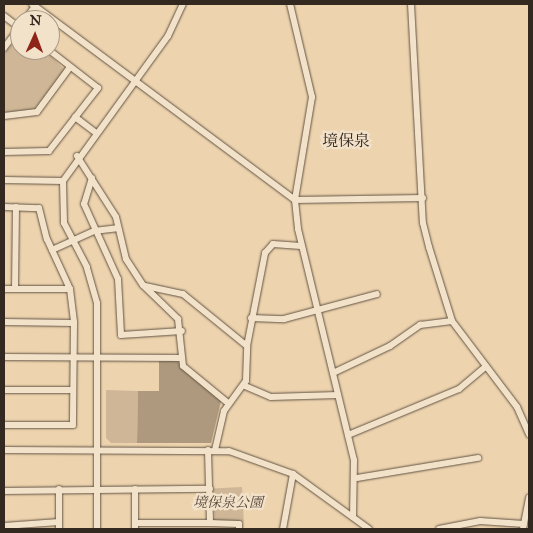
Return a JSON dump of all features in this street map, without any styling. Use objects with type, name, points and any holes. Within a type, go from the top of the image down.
[{"type":"street","points":[[97,529],[98,357],[94,285],[61,211],[63,181],[95,132],[168,36],[183,4]]},
{"type":"street","points":[[290,4],[312,97],[295,200],[301,246],[357,478],[353,517]]},
{"type":"street","points":[[411,4],[423,198],[429,247],[452,321],[517,408],[529,434]]},
{"type":"street","points":[[34,5],[295,200],[423,198]]},
{"type":"street","points":[[4,152],[49,151],[98,88],[60,59]]},
{"type":"street","points":[[4,116],[37,112],[70,67]]},
{"type":"street","points":[[75,117],[95,132]]},
{"type":"street","points":[[78,156],[116,217],[117,228],[126,259],[143,285],[178,319],[182,331],[181,358],[183,366],[228,403]]},
{"type":"street","points":[[92,178],[84,204],[94,231],[118,279],[121,336],[182,331]]},
{"type":"street","points":[[4,180],[63,181]]},
{"type":"street","points":[[4,207],[39,208],[52,250],[70,289],[74,323],[73,425],[4,425]]},
{"type":"street","points":[[15,289],[16,207]]},
{"type":"street","points":[[52,250],[94,231],[117,228]]},
{"type":"street","points":[[210,524],[211,450],[228,403],[245,386],[247,346],[251,318],[265,253],[273,244],[301,246]]},
{"type":"street","points":[[143,285],[183,294],[247,346]]},
{"type":"street","points":[[4,290],[70,289]]},
{"type":"street","points":[[251,318],[284,320],[317,309],[377,294]]},
{"type":"street","points":[[333,373],[390,346],[420,325],[452,321]]},
{"type":"street","points":[[4,322],[74,323]]},
{"type":"street","points":[[4,357],[181,358]]},
{"type":"street","points":[[348,435],[459,389],[485,367]]},
{"type":"street","points":[[245,386],[271,397],[338,395]]},
{"type":"street","points":[[4,390],[73,390]]},
{"type":"street","points":[[4,450],[211,450],[249,456],[293,474],[369,529]]},
{"type":"street","points":[[357,478],[478,458]]},
{"type":"street","points":[[283,529],[293,474]]},
{"type":"street","points":[[4,526],[59,526],[59,489]]},
{"type":"street","points":[[135,489],[135,526],[239,524],[239,529]]},
{"type":"street","points":[[4,491],[210,489]]},
{"type":"street","points":[[439,529],[480,521],[523,527],[529,498]]},
{"type":"green space","points":[[10,47],[10,60],[54,60],[65,70],[33,111],[4,112],[4,54]]},
{"type":"green space","points":[[106,390],[138,391],[137,443],[111,443],[106,438]]},
{"type":"green space","name":"境保泉公園","points":[[242,487],[244,522],[215,523],[213,489]]},
{"type":"shaded area","points":[[159,360],[176,360],[221,401],[211,443],[137,443],[138,391],[159,391]]},
{"type":"district","name":"境保泉","points":[[346,141]]}]
